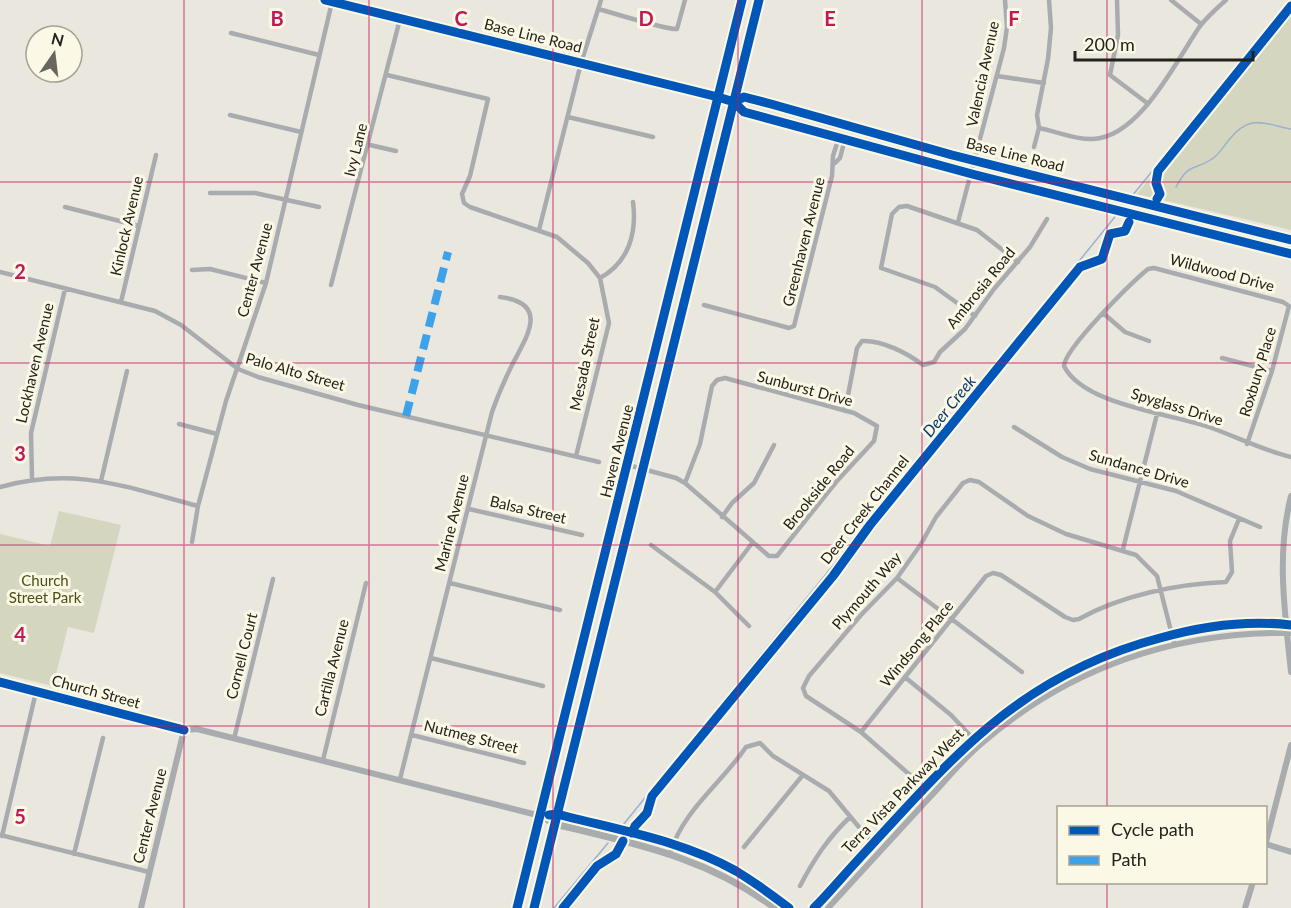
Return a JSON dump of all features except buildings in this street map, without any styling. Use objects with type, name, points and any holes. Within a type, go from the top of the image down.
[{"type":"main road","name":"Haven Avenue","points":[[517,908],[742,0]]},
{"type":"main road","name":"Haven Avenue","points":[[534,908],[759,0]]},
{"type":"main road","name":"Base Line Road","points":[[329,1],[718,97],[734,102],[744,112],[972,174],[1291,254]]},
{"type":"main road","name":"Base Line Road","points":[[734,102],[744,98],[762,102],[976,161],[1291,240]]},
{"type":"main road","name":"Church Street","points":[[541,816],[557,814],[673,844],[736,871],[789,908]]},
{"type":"main road","name":"Church Street","points":[[541,816],[555,824],[670,853],[737,882],[775,908]]},
{"type":"street","points":[[539,230],[581,63],[601,0]]},
{"type":"street","points":[[598,9],[659,24],[669,30],[677,29],[685,0]]},
{"type":"street","name":"Valencia Avenue","points":[[958,222],[997,76],[1007,27],[1005,0]]},
{"type":"street","points":[[1034,147],[1039,128],[1037,115],[1044,84],[1051,28],[1049,0]]},
{"type":"street","points":[[1117,0],[1118,35],[1110,75],[1147,102]]},
{"type":"street","points":[[1171,0],[1201,24]]},
{"type":"street","points":[[1039,128],[1092,139],[1107,137],[1121,130],[1172,71],[1201,24],[1226,0]]},
{"type":"street","name":"Center Avenue","points":[[192,542],[198,506],[217,434],[266,283],[320,55],[329,1]]},
{"type":"street","name":"Ivy Lane","points":[[331,285],[370,145],[400,19]]},
{"type":"street","points":[[231,33],[320,55]]},
{"type":"street","points":[[387,75],[488,99],[470,176],[462,194],[465,203],[470,207],[539,230],[565,242],[588,263],[600,278],[614,270],[627,255],[635,221],[633,202]]},
{"type":"street","points":[[997,76],[1044,84]]},
{"type":"street","points":[[230,115],[301,132]]},
{"type":"street","points":[[568,117],[653,137]]},
{"type":"street","name":"Greenhaven Avenue","points":[[704,305],[789,328],[794,326],[834,163],[833,156],[842,138]]},
{"type":"street","points":[[370,145],[396,151]]},
{"type":"street","name":"Kinlock Avenue","points":[[121,302],[156,155]]},
{"type":"street","points":[[210,193],[255,193],[319,207]]},
{"type":"street","points":[[975,316],[935,287],[881,268],[892,214],[898,207],[908,206],[958,222],[977,230],[1018,262]]},
{"type":"street","points":[[65,207],[139,226]]},
{"type":"street","name":"Ambrosia Road","points":[[844,411],[857,348],[862,341],[886,346],[928,366],[975,316],[994,288],[1018,262],[1047,219]]},
{"type":"street","name":"Wildwood Drive","points":[[1103,313],[1148,269],[1154,268],[1283,302],[1289,306]]},
{"type":"street","points":[[192,270],[210,269],[266,283]]},
{"type":"street","name":"Palo Alto Street","points":[[0,272],[155,311],[181,325],[238,369],[258,377],[358,405],[599,462]]},
{"type":"street","name":"Mesada Street","points":[[576,456],[609,323],[600,278]]},
{"type":"street","name":"Lockhaven Avenue","points":[[32,478],[31,433],[65,289]]},
{"type":"street","name":"Marine Avenue","points":[[400,779],[498,392],[526,342],[531,324],[528,309],[518,299],[500,297]]},
{"type":"street","name":"Roxbury Place","points":[[1247,444],[1272,371],[1289,306]]},
{"type":"street","points":[[1103,313],[1125,332],[1149,341]]},
{"type":"street","name":"Spyglass Drive","points":[[1103,313],[1068,353],[1064,366],[1074,379],[1101,395],[1156,414],[1205,426],[1247,444],[1291,457]]},
{"type":"street","points":[[1222,358],[1272,371]]},
{"type":"street","points":[[101,481],[128,371]]},
{"type":"street","name":"Sunburst Drive","points":[[685,483],[700,444],[712,386],[717,380],[725,378],[844,411],[877,426],[878,434]]},
{"type":"street","points":[[1156,414],[1123,549],[1148,564],[1156,576],[1174,643]]},
{"type":"street","points":[[180,424],[217,434]]},
{"type":"street","name":"Sundance Drive","points":[[1014,427],[1062,457],[1089,469],[1191,497],[1260,527]]},
{"type":"street","name":"Brookside Road","points":[[753,542],[769,556],[777,556],[878,434]]},
{"type":"street","points":[[722,517],[732,503],[754,483],[774,445]]},
{"type":"street","points":[[628,465],[676,478],[685,483],[753,542],[715,592]]},
{"type":"street","points":[[0,487],[32,478],[69,477],[101,481],[198,506]]},
{"type":"street","name":"Plymouth Way","points":[[861,732],[806,696],[803,688],[809,676],[861,615],[897,578],[921,544],[936,517],[963,483],[970,480],[979,482],[1018,510],[1047,525],[1085,540],[1123,549]]},
{"type":"street","points":[[1291,496],[1282,562],[1289,624],[1291,672]]},
{"type":"street","name":"Balsa Street","points":[[469,508],[582,535]]},
{"type":"street","points":[[1161,590],[1226,582],[1230,578],[1230,541],[1239,519]]},
{"type":"street","points":[[651,545],[715,592],[748,626]]},
{"type":"street","name":"Windsong Place","points":[[861,732],[986,576],[993,573],[1001,575],[1073,620],[1161,590]]},
{"type":"street","points":[[897,578],[1022,672]]},
{"type":"street","name":"Cornell Court","points":[[234,739],[273,579]]},
{"type":"street","name":"Cartilla Avenue","points":[[323,760],[366,583]]},
{"type":"street","points":[[450,583],[560,610]]},
{"type":"street","name":"Terra Vista Parkway West","points":[[814,908],[974,739],[1016,704],[1067,672],[1125,647],[1172,634],[1223,625],[1289,624]]},
{"type":"street","name":"Terra Vista Parkway West","points":[[828,908],[979,745],[1019,713],[1065,684],[1123,658],[1174,643],[1218,636],[1289,633]]},
{"type":"street","points":[[431,658],[543,686]]},
{"type":"street","points":[[906,678],[951,715],[979,745]]},
{"type":"street","name":"Church Street","points":[[0,682],[184,730],[197,729],[541,816]]},
{"type":"street","points":[[36,692],[1,836],[149,872]]},
{"type":"street","name":"Center Avenue","points":[[141,908],[184,730]]},
{"type":"street","points":[[861,732],[910,775]]},
{"type":"street","name":"Nutmeg Street","points":[[412,735],[524,763]]},
{"type":"street","points":[[75,854],[103,738]]},
{"type":"street","points":[[670,853],[687,816],[746,747],[754,743],[759,743],[802,776],[829,791],[873,844]]},
{"type":"street","points":[[1267,839],[1291,745]]},
{"type":"street","points":[[744,847],[802,776]]},
{"type":"street","points":[[800,886],[815,858],[832,834],[850,817]]},
{"type":"street","points":[[1267,843],[1291,852]]},
{"type":"street","points":[[1245,908],[1252,884]]},
{"type":"green space","points":[[1291,4],[1291,230],[1137,194]]},
{"type":"green space","name":"Church Street Park","points":[[59,511],[121,525],[94,633],[68,627],[53,686],[0,673],[0,534],[50,546]]},
{"type":"waterway","name":"Deer Creek","points":[[1132,196],[1291,1]]},
{"type":"waterway","points":[[1176,187],[1185,173],[1214,157],[1243,127],[1264,123],[1291,129]]},
{"type":"waterway","name":"Deer Creek","points":[[623,825],[1118,213]]},
{"type":"waterway","name":"Deer Creek","points":[[554,908],[608,843]]},
{"type":"marked path","points":[[406,416],[448,252]]},
{"type":"cycle path","points":[[325,0],[718,97],[734,102],[744,112],[972,174],[1291,254]]},
{"type":"cycle path","points":[[517,908],[742,0]]},
{"type":"cycle path","points":[[534,908],[759,0]]},
{"type":"cycle path","points":[[1157,199],[1160,194],[1156,183],[1158,171],[1291,6]]},
{"type":"cycle path","points":[[734,102],[744,97],[952,155],[1291,240]]},
{"type":"cycle path","name":"Deer Creek Channel","points":[[632,833],[647,813],[652,796],[833,576],[870,525],[1080,267],[1102,259],[1110,234],[1125,231],[1129,222]]},
{"type":"cycle path","points":[[814,908],[957,755],[1027,698],[1067,674],[1110,654],[1192,630],[1258,623],[1291,625]]},
{"type":"cycle path","points":[[0,682],[184,730]]},
{"type":"cycle path","points":[[549,815],[557,814],[626,831],[693,851],[736,871],[789,908]]},
{"type":"cycle path","points":[[563,908],[597,866],[616,854],[623,841]]}]
